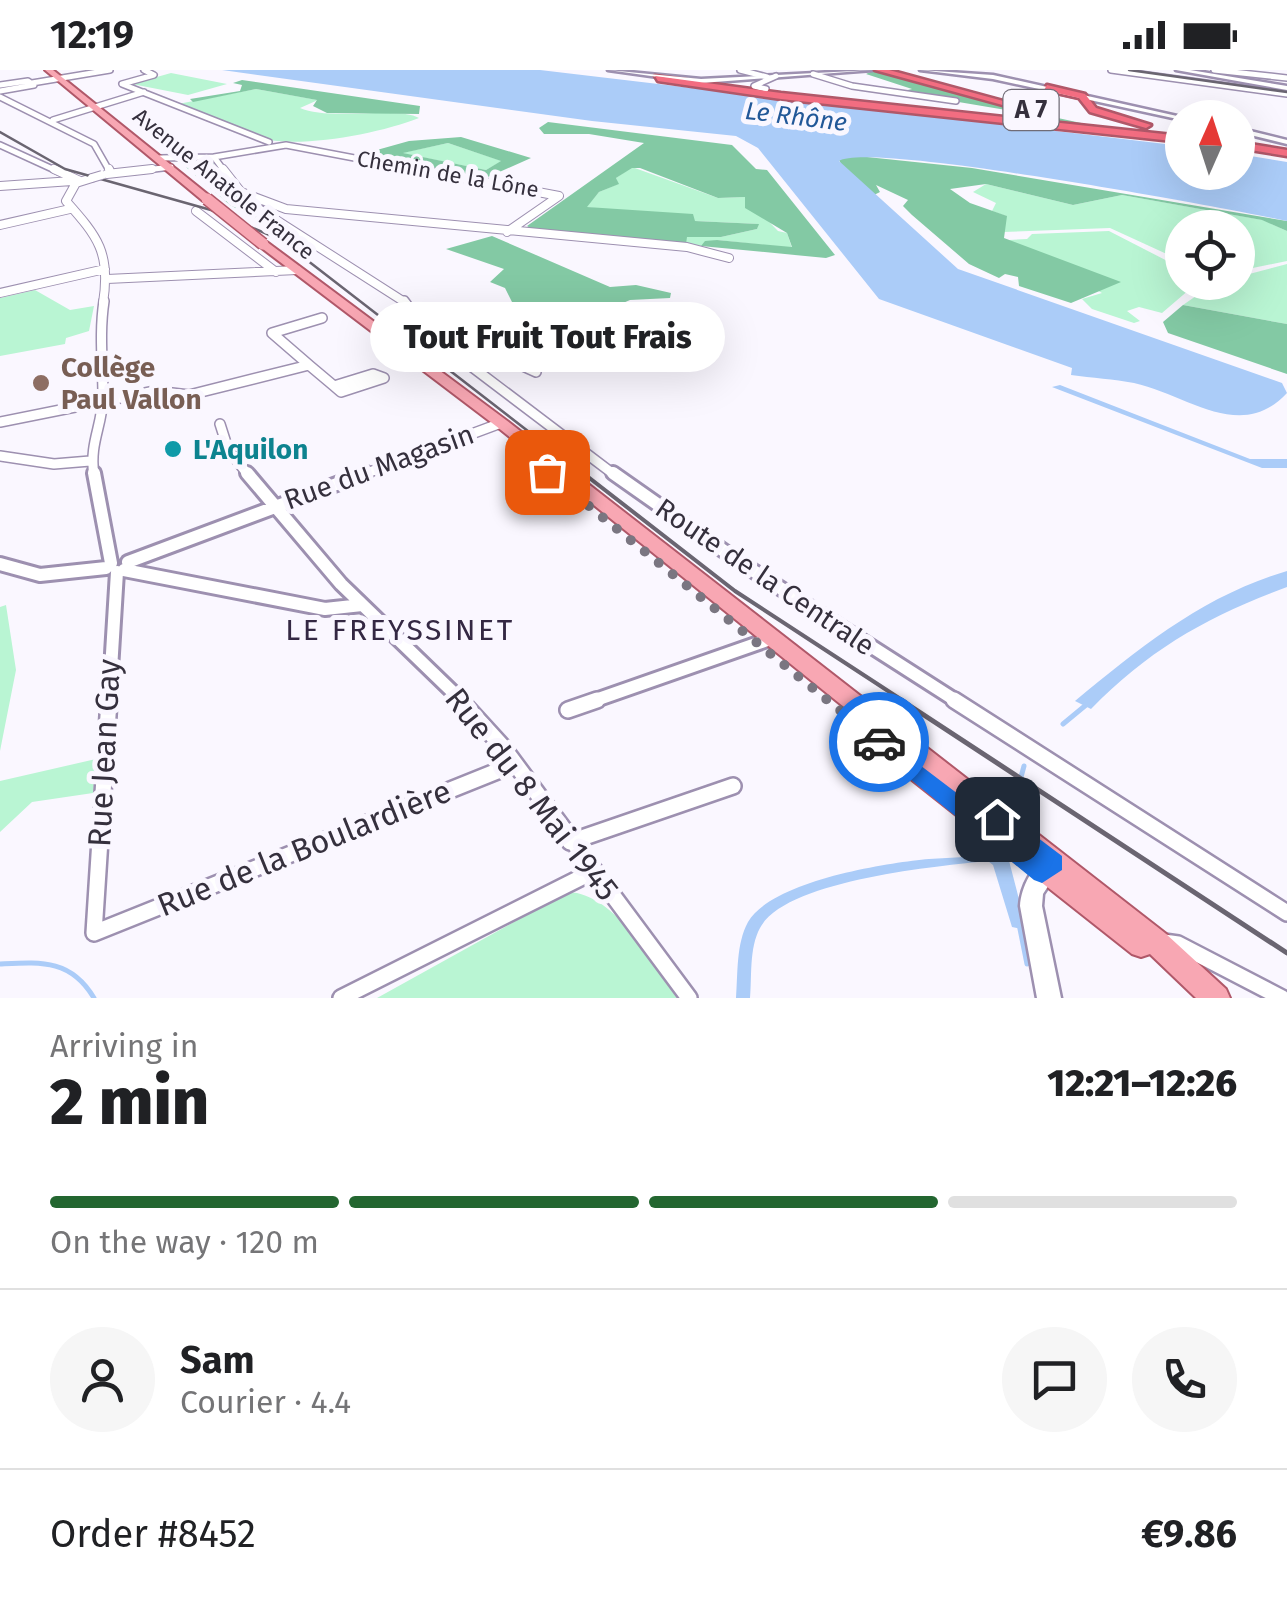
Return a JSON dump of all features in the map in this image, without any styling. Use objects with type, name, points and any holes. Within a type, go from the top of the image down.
[{"type":"highway","name":"A 7","points":[[892,70],[1042,110],[1165,134]]},
{"type":"highway","name":"A 7","points":[[881,71],[1008,105],[1165,134]]},
{"type":"highway","points":[[658,78],[1165,135]]},
{"type":"highway","points":[[1046,88],[1081,98],[1093,110],[1165,132]]},
{"type":"highway","points":[[1255,147],[1287,155]]},
{"type":"highway","points":[[1255,149],[1287,155]]},
{"type":"main road","name":"Avenue Anatole France","points":[[49,70],[1048,868]]},
{"type":"main road","points":[[610,70],[658,78]]},
{"type":"main road","points":[[707,84],[870,70]]},
{"type":"main road","points":[[928,70],[1046,88],[1165,114]]},
{"type":"main road","points":[[1180,70],[1287,91]]},
{"type":"main road","points":[[632,74],[724,80]]},
{"type":"main road","points":[[1034,86],[1165,114]]},
{"type":"main road","points":[[1255,135],[1287,142]]},
{"type":"main road","points":[[1048,868],[1156,942],[1184,972]]},
{"type":"main road","points":[[1048,868],[1216,998]]},
{"type":"main road","points":[[1048,868],[1031,906],[1049,998]]},
{"type":"street","points":[[0,91],[110,70]]},
{"type":"street","points":[[144,70],[154,76],[122,84],[145,91]]},
{"type":"street","points":[[740,70],[772,76]]},
{"type":"street","points":[[1112,70],[1287,91]]},
{"type":"street","points":[[1214,70],[1287,79]]},
{"type":"street","points":[[813,74],[852,86],[956,101]]},
{"type":"street","points":[[766,89],[754,86],[772,76]]},
{"type":"street","points":[[1272,86],[1287,79]]},
{"type":"street","points":[[0,91],[53,120],[68,133],[94,144],[107,174]]},
{"type":"street","points":[[53,120],[145,91]]},
{"type":"street","name":"Chemin de la Lône","points":[[145,91],[229,131],[272,145],[558,196],[510,230]]},
{"type":"street","points":[[0,145],[78,181]]},
{"type":"street","name":"Chemin de la Lône","points":[[214,157],[272,145]]},
{"type":"street","points":[[0,186],[78,181],[145,170],[196,154],[214,157]]},
{"type":"street","name":"Route de la Centrale","points":[[214,157],[241,192],[387,288],[418,318],[426,332],[627,484],[1024,747],[1287,912]]},
{"type":"street","points":[[78,181],[67,198],[70,209],[100,240],[107,280],[99,332],[101,408],[90,460],[106,553],[118,567],[325,609],[362,605]]},
{"type":"street","points":[[265,207],[687,247],[729,258]]},
{"type":"street","points":[[0,225],[70,209]]},
{"type":"street","points":[[196,211],[276,272]]},
{"type":"street","points":[[0,293],[105,268]]},
{"type":"street","points":[[107,280],[298,270]]},
{"type":"street","points":[[322,318],[272,332],[332,386]]},
{"type":"street","points":[[418,318],[536,372]]},
{"type":"street","points":[[0,422],[101,408],[155,391],[184,395],[308,364]]},
{"type":"street","points":[[184,395],[185,408]]},
{"type":"street","points":[[0,564],[40,574],[118,567],[272,506],[228,448],[220,424]]},
{"type":"street","name":"Rue du Magasin","points":[[362,605],[272,506],[496,425]]},
{"type":"street","points":[[0,456],[54,464],[90,460]]},
{"type":"street","name":"Rue Jean Gay","points":[[94,932],[118,567]]},
{"type":"street","name":"Rue du 8 Mai 1945","points":[[362,605],[438,675],[515,764],[689,998]]},
{"type":"street","points":[[568,710],[764,641]]},
{"type":"street","name":"Rue de la Boulardière","points":[[94,932],[515,764]]},
{"type":"street","points":[[570,842],[733,786]]},
{"type":"street","points":[[342,998],[594,871]]},
{"type":"street","points":[[1156,942],[1178,944],[1282,998]]},
{"type":"green space","points":[[872,71],[1109,129],[1040,123],[1040,119],[1016,116],[1012,111],[899,92],[912,89],[866,74]]},
{"type":"green space","points":[[171,73],[227,84],[188,95],[132,84]]},
{"type":"green space","points":[[242,80],[420,106],[419,114],[327,113],[313,106],[317,100],[256,89],[193,102],[190,99],[240,91],[242,85],[233,83]]},
{"type":"green space","points":[[256,89],[318,100],[300,108],[312,112],[396,113],[419,118],[339,138],[275,141],[238,131],[178,104]]},
{"type":"green space","points":[[548,122],[732,145],[756,169],[767,170],[835,255],[826,258],[701,246],[705,241],[717,240],[792,247],[787,233],[745,208],[745,197],[718,198],[640,168],[632,168],[616,178],[619,184],[599,192],[587,207],[693,214],[695,221],[759,224],[757,229],[721,237],[687,237],[686,244],[533,230],[527,226],[644,143],[589,134],[544,134],[539,128]]},
{"type":"green space","points":[[461,137],[531,158],[486,178],[359,155],[409,141]],"holes":[[[448,143],[501,161],[486,170],[403,153]]]},
{"type":"green space","points":[[448,143],[502,161],[486,170],[401,153]]},
{"type":"green space","points":[[848,155],[972,168],[1222,210],[1122,195],[1073,205],[986,184],[950,189],[970,203],[1007,216],[1004,238],[1121,282],[1071,303],[1019,286],[1018,277],[1005,274],[999,278],[969,264],[903,206],[908,200],[876,185],[880,192],[874,195],[839,160]]},
{"type":"green space","points":[[195,157],[213,163],[230,190],[275,225],[269,226],[230,205],[179,161]]},
{"type":"green space","points":[[632,167],[718,198],[745,197],[778,231],[787,233],[792,248],[717,240],[701,246],[686,244],[686,237],[721,237],[757,229],[758,224],[695,221],[586,207],[599,192],[618,184],[616,178]]},
{"type":"green space","points":[[986,184],[1073,205],[1122,195],[1207,210],[1165,210],[1165,253],[1110,228],[1003,232],[1006,216],[992,211],[996,203],[973,192]]},
{"type":"green space","points":[[1255,216],[1287,221],[1287,231]]},
{"type":"green space","points":[[1255,219],[1287,231],[1287,261],[1255,268]]},
{"type":"green space","points":[[1109,231],[1165,260],[1165,300],[1177,300],[1162,313],[1139,307],[1127,311],[1140,321],[1134,323],[1092,309],[1082,299],[1102,293],[1009,240],[1027,239],[1032,234]]},
{"type":"green space","points":[[492,236],[610,287],[636,285],[671,293],[670,298],[630,300],[549,335],[516,310],[505,288],[490,282],[504,269],[446,249]]},
{"type":"green space","points":[[1287,264],[1287,324],[1183,305],[1190,300],[1255,300],[1255,272]]},
{"type":"green space","points":[[35,290],[70,310],[94,306],[89,331],[66,338],[65,344],[0,356],[0,298]]},
{"type":"green space","points":[[1183,305],[1287,324],[1287,374],[1168,333],[1163,322]]},
{"type":"green space","points":[[6,605],[16,670],[0,751],[0,607]]},
{"type":"green space","points":[[96,759],[93,793],[32,802],[0,832],[0,781]]},
{"type":"green space","points":[[568,892],[602,904],[617,917],[677,998],[377,998]]},
{"type":"water","name":"Le Rhône","points":[[222,70],[540,70],[1165,144],[1165,190],[1255,190],[1255,157],[1287,162],[1287,221],[1255,215],[1255,210],[1229,210],[979,168],[865,157],[839,161],[958,269],[1282,383],[1287,393],[1269,407],[1233,415],[1134,383],[1071,375],[1072,368],[879,299],[758,148],[736,136],[592,121]]},
{"type":"water","points":[[1060,385],[1250,459],[1287,459],[1287,468],[1262,468],[1052,387]]},
{"type":"water","points":[[1287,571],[1287,587],[1182,636],[1136,668],[1091,709],[1075,701],[1149,642],[1201,609]]},
{"type":"water","points":[[995,844],[1007,853],[1027,930],[1012,927],[993,865],[988,861],[865,878],[799,898],[775,912],[756,936],[750,998],[736,998],[744,931],[761,908],[780,895],[859,870],[973,855]]},
{"type":"waterway","points":[[1063,724],[1086,705]]},
{"type":"waterway","points":[[1011,814],[1024,766]]},
{"type":"waterway","points":[[1019,924],[1027,964]]},
{"type":"waterway","points":[[0,964],[54,966],[75,976],[94,998]]},
{"type":"railway","points":[[1129,70],[1287,92]]},
{"type":"railway","points":[[0,132],[65,169],[211,210],[281,240],[586,476]]},
{"type":"railway","points":[[583,473],[735,591],[905,702]]},
{"type":"railway","points":[[901,700],[1287,953]]},
{"type":"way so far","points":[[547,472],[879,742]]},
{"type":"place","name":"Collège Paul Vallon","points":[[41,383]]},
{"type":"place","name":"L'Aquilon","points":[[173,449]]},
{"type":"place","name":"Tout Fruit Tout Frais","points":[[547,472]]},
{"type":"district","name":"LE FREYSSINET","points":[[400,630]]},
{"type":"route","points":[[879,742],[1042,872],[1054,863],[997,819]]}]
